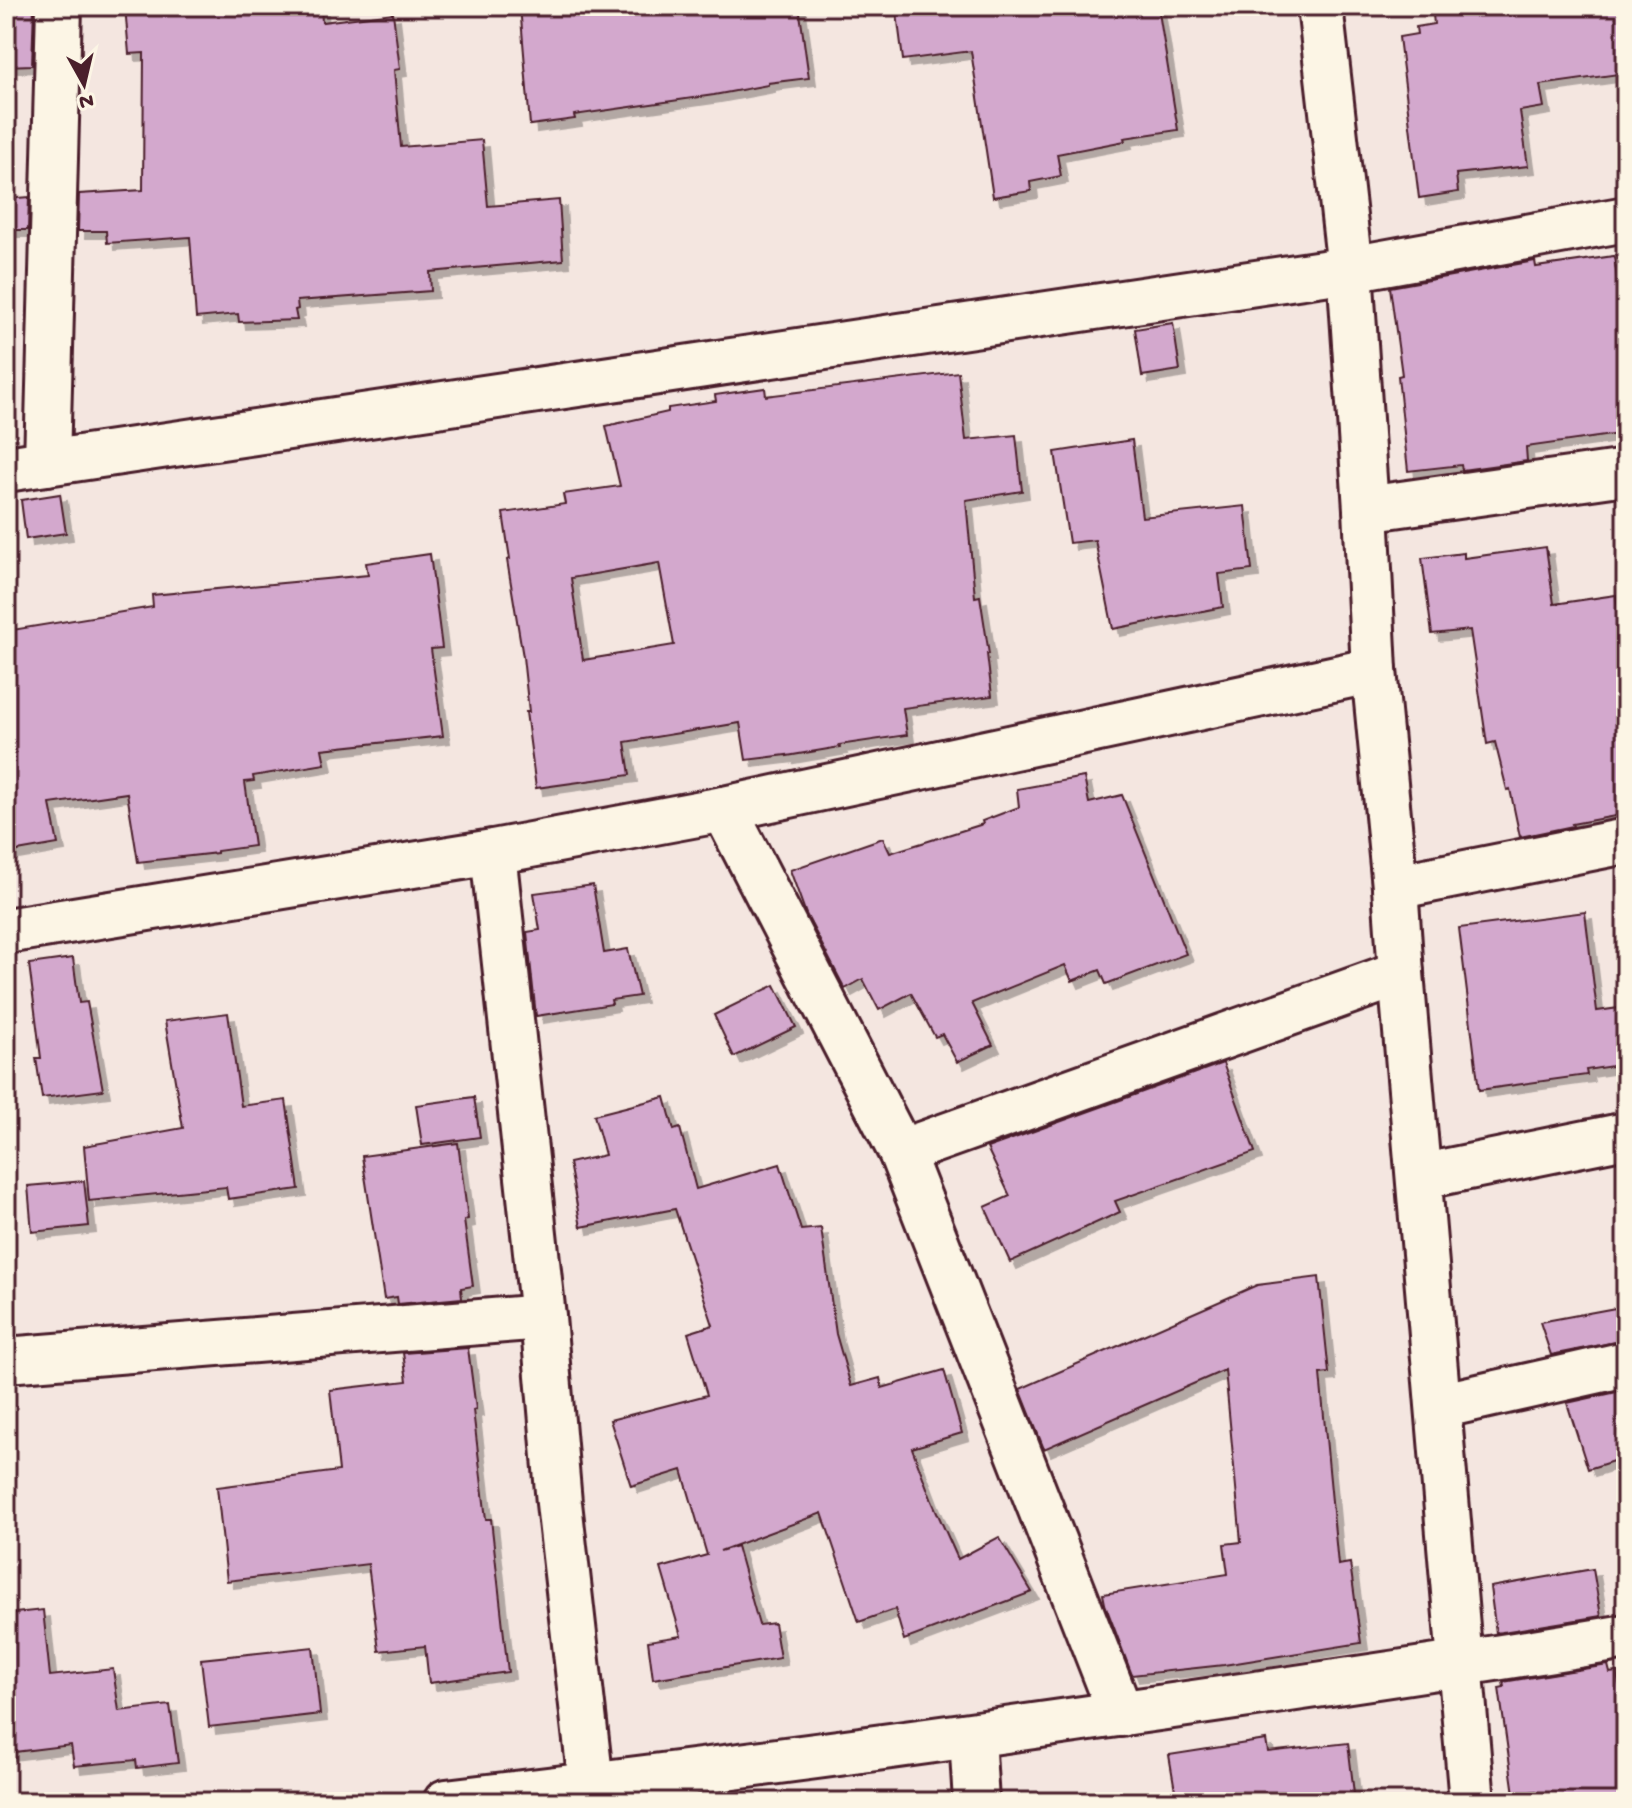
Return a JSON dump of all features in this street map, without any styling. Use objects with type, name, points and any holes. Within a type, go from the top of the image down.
[{"type":"street","points":[[59,6],[26,466],[1350,269],[1626,219]]},
{"type":"street","points":[[1320,6],[1350,269],[1374,670],[1472,1802]]},
{"type":"street","points":[[1366,509],[1626,472]]},
{"type":"street","points":[[6,931],[493,852],[724,809],[1374,670]]},
{"type":"street","points":[[724,809],[901,1152],[1121,1714]]},
{"type":"street","points":[[1395,887],[1626,841]]},
{"type":"street","points":[[493,852],[543,1317],[559,1503],[592,1794]]},
{"type":"street","points":[[901,1152],[1401,973]]},
{"type":"street","points":[[1419,1177],[1626,1135]]},
{"type":"street","points":[[6,1360],[543,1317]]},
{"type":"street","points":[[1439,1406],[1626,1364]]},
{"type":"street","points":[[446,1802],[592,1794],[1459,1665],[1626,1637]]},
{"type":"street","points":[[972,1736],[976,1802]]},
{"type":"building","points":[[6,6],[34,6],[32,65],[6,66]]},
{"type":"building","points":[[125,6],[321,6],[322,22],[393,13],[400,69],[394,70],[401,147],[482,140],[488,206],[559,200],[563,260],[430,272],[431,291],[297,301],[297,320],[239,322],[238,314],[196,318],[190,237],[107,243],[106,231],[78,231],[79,194],[143,190],[144,53],[129,54]]},
{"type":"building","points":[[520,6],[799,6],[809,78],[574,115],[575,119],[530,125]]},
{"type":"building","points":[[896,6],[1158,6],[1178,130],[1124,138],[1125,141],[1057,154],[1061,176],[1030,182],[1031,191],[993,197],[971,51],[903,60]]},
{"type":"building","points":[[1432,6],[1626,6],[1626,73],[1540,85],[1544,107],[1520,111],[1528,166],[1456,174],[1458,192],[1419,198],[1399,37],[1417,34],[1416,27],[1434,24]]},
{"type":"building","points":[[29,197],[28,230],[6,230],[6,199]]},
{"type":"building","points":[[1614,256],[1626,345],[1626,433],[1526,447],[1527,461],[1462,470],[1461,465],[1408,471],[1398,376],[1402,375],[1390,287],[1535,261],[1536,267]]},
{"type":"building","points":[[1173,323],[1180,370],[1142,376],[1135,329]]},
{"type":"building","points":[[958,372],[966,440],[1016,435],[1022,491],[966,500],[975,597],[980,596],[992,696],[903,708],[907,735],[787,756],[746,760],[740,723],[625,742],[630,775],[536,788],[526,712],[529,712],[523,657],[507,560],[510,559],[503,513],[565,504],[563,494],[620,486],[606,426],[668,412],[668,408],[716,401],[715,395],[765,388],[766,396]],"holes":[[[659,563],[674,645],[583,660],[571,578]]]},
{"type":"building","points":[[1132,440],[1142,517],[1245,506],[1252,570],[1219,574],[1223,607],[1113,629],[1095,540],[1069,543],[1055,452]]},
{"type":"building","points":[[60,494],[66,533],[26,539],[21,500]]},
{"type":"building","points":[[1546,547],[1554,604],[1616,595],[1621,631],[1626,630],[1626,814],[1520,837],[1510,789],[1507,790],[1495,742],[1487,744],[1470,630],[1432,634],[1422,558],[1464,553],[1464,558]]},
{"type":"building","points":[[430,554],[442,648],[431,649],[443,736],[322,749],[325,764],[253,776],[254,781],[245,782],[254,846],[138,862],[127,793],[50,804],[58,844],[6,853],[6,631],[153,607],[152,595],[368,575],[366,563]]},
{"type":"building","points":[[1084,777],[1089,803],[1122,795],[1186,954],[1106,984],[1100,970],[1072,981],[1065,965],[972,1003],[993,1045],[957,1062],[942,1034],[935,1037],[911,993],[879,1010],[863,979],[845,989],[806,914],[790,870],[883,838],[890,853],[983,824],[982,821],[1019,807],[1017,789]]},
{"type":"building","points":[[593,885],[604,953],[628,949],[639,996],[611,1000],[612,1004],[536,1016],[527,932],[540,930],[534,893]]},
{"type":"building","points":[[1585,912],[1597,1011],[1626,1007],[1626,1064],[1586,1070],[1587,1075],[1479,1090],[1459,928]]},
{"type":"building","points":[[73,958],[79,1003],[87,1002],[103,1090],[42,1098],[36,1058],[41,1058],[29,964]]},
{"type":"building","points":[[775,985],[796,1027],[734,1057],[714,1015]]},
{"type":"building","points":[[228,1013],[241,1106],[286,1100],[299,1189],[228,1199],[226,1187],[89,1201],[84,1146],[183,1128],[165,1021]]},
{"type":"building","points":[[1223,1063],[1255,1152],[1115,1201],[1120,1212],[1010,1262],[985,1207],[1010,1196],[987,1148]]},
{"type":"building","points":[[474,1097],[480,1137],[422,1145],[416,1105]]},
{"type":"building","points":[[665,1097],[674,1130],[680,1128],[696,1189],[780,1164],[801,1230],[821,1228],[836,1334],[851,1386],[880,1378],[882,1388],[944,1370],[962,1433],[912,1448],[932,1501],[958,1559],[999,1537],[1032,1592],[904,1640],[895,1609],[859,1622],[822,1513],[720,1551],[737,1546],[759,1625],[774,1623],[780,1658],[653,1679],[648,1641],[681,1636],[661,1568],[707,1555],[682,1470],[631,1486],[610,1420],[707,1395],[688,1333],[713,1325],[675,1209],[581,1227],[569,1163],[605,1155],[594,1115]]},
{"type":"building","points":[[458,1143],[473,1286],[461,1288],[462,1298],[398,1304],[397,1297],[384,1299],[362,1156]]},
{"type":"building","points":[[84,1181],[89,1226],[32,1232],[28,1186]]},
{"type":"building","points":[[1319,1277],[1329,1373],[1320,1374],[1338,1565],[1350,1563],[1361,1643],[1224,1665],[1132,1675],[1103,1594],[1228,1574],[1224,1544],[1241,1542],[1225,1370],[1044,1449],[1020,1389],[1257,1285]]},
{"type":"building","points":[[1626,1306],[1626,1340],[1551,1355],[1540,1322]]},
{"type":"building","points":[[468,1348],[486,1519],[491,1519],[508,1672],[429,1683],[425,1646],[379,1651],[368,1564],[227,1581],[217,1487],[339,1471],[330,1390],[407,1381],[403,1353]]},
{"type":"building","points":[[1626,1390],[1626,1457],[1588,1469],[1567,1403]]},
{"type":"building","points":[[1593,1569],[1601,1616],[1496,1633],[1490,1587]]},
{"type":"building","points":[[43,1610],[50,1676],[113,1669],[119,1711],[170,1705],[178,1763],[137,1768],[136,1760],[74,1766],[71,1745],[6,1753],[6,1614]]},
{"type":"building","points":[[313,1647],[320,1714],[209,1727],[201,1659]]},
{"type":"building","points":[[1608,1665],[1610,1673],[1617,1672],[1622,1707],[1626,1706],[1626,1802],[1540,1802],[1536,1791],[1514,1794],[1499,1688],[1504,1687],[1503,1682]]},
{"type":"building","points":[[1266,1740],[1268,1752],[1348,1743],[1355,1802],[1177,1802],[1169,1755]]}]
